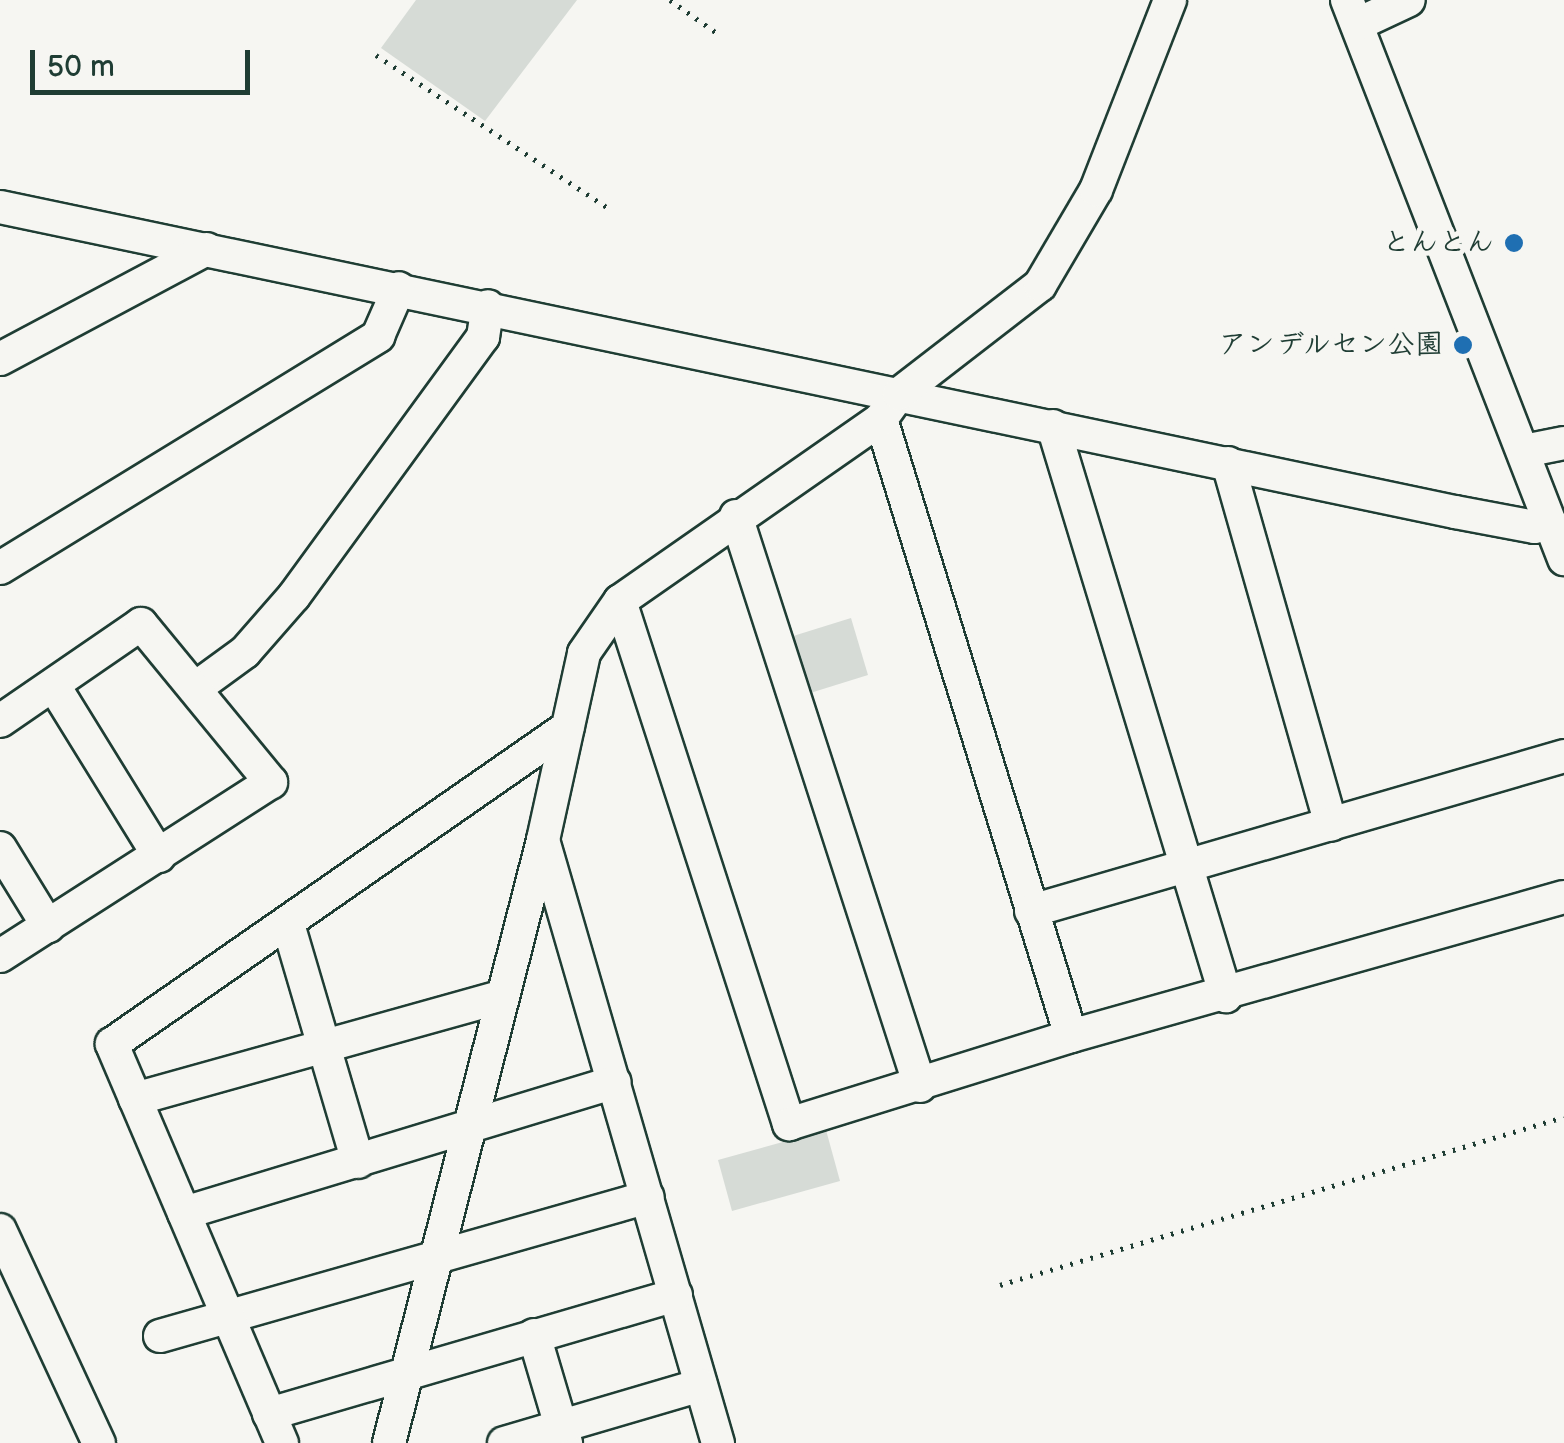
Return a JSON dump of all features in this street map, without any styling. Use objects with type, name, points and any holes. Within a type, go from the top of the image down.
[{"type":"street","points":[[389,1443],[543,840],[584,652],[620,601],[890,406],[1001,320],[1059,262],[1096,190],[1170,0]]},
{"type":"street","points":[[1409,0],[1352,12],[1564,559]]},
{"type":"street","points":[[0,207],[488,306],[890,406],[1053,426],[1535,528],[1551,523]]},
{"type":"street","points":[[0,359],[207,249]]},
{"type":"street","points":[[0,568],[378,336],[399,288]]},
{"type":"street","points":[[197,688],[246,652],[294,596],[483,337],[488,306]]},
{"type":"street","points":[[890,406],[1031,911],[1071,1036]]},
{"type":"street","points":[[1053,426],[1226,996]]},
{"type":"street","points":[[1524,450],[1564,443]]},
{"type":"street","points":[[1228,463],[1331,825]]},
{"type":"street","points":[[736,516],[920,1086]]},
{"type":"street","points":[[620,601],[788,1124],[1071,1036],[1226,996],[1564,897]]},
{"type":"street","points":[[0,720],[141,624],[271,782],[0,956]]},
{"type":"street","points":[[54,686],[159,856]]},
{"type":"street","points":[[568,727],[112,1044],[276,1428],[407,1371],[676,1295]]},
{"type":"street","points":[[1031,911],[1564,756]]},
{"type":"street","points":[[543,840],[718,1443]]},
{"type":"street","points":[[0,848],[48,926]]},
{"type":"street","points":[[288,924],[358,1162]]},
{"type":"street","points":[[135,1099],[503,996]]},
{"type":"street","points":[[184,1213],[615,1082]]},
{"type":"street","points":[[160,1336],[437,1252],[648,1197]]},
{"type":"street","points":[[0,1230],[99,1443]]},
{"type":"street","points":[[534,1335],[563,1434]]},
{"type":"street","points":[[504,1443],[563,1434],[702,1385]]},
{"type":"path","points":[[670,0],[721,36]]},
{"type":"path","points":[[376,56],[608,208]]},
{"type":"path","points":[[1000,1285],[1564,1117]]},
{"type":"shaded area","points":[[416,0],[577,0],[485,121],[381,48]]},
{"type":"shaded area","points":[[851,618],[868,675],[807,694],[790,637]]},
{"type":"shaded area","points":[[826,1130],[840,1181],[732,1211],[718,1160]]},
{"type":"place","name":"とんとん","points":[[1514,243]]},
{"type":"place","name":"アンデルセン公園","points":[[1463,345]]}]
